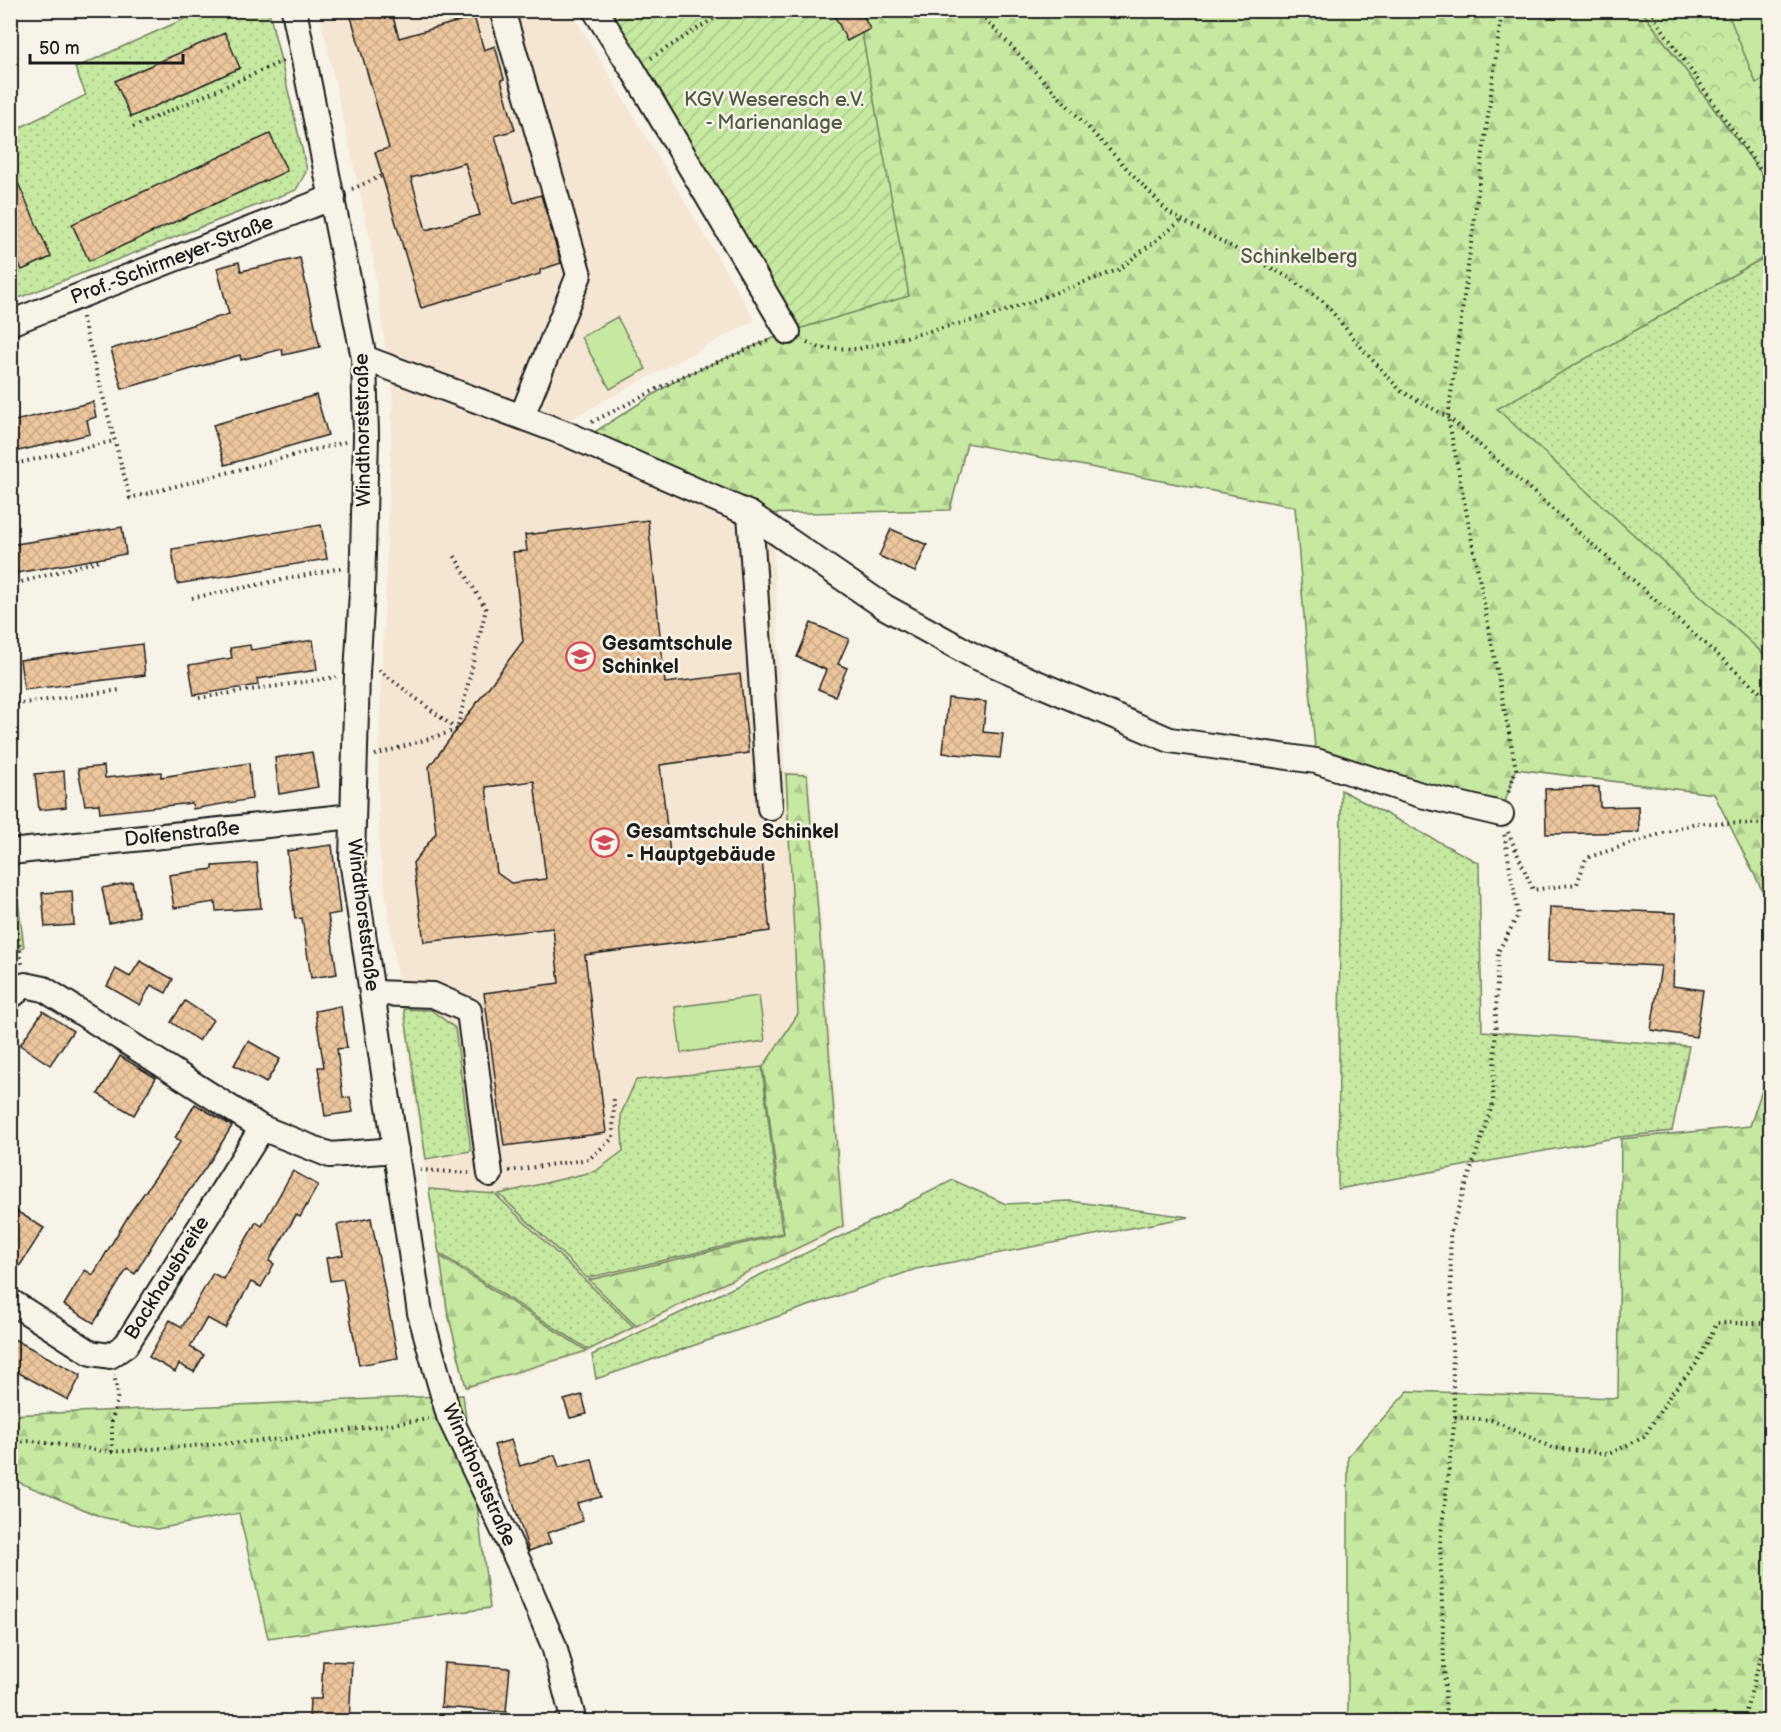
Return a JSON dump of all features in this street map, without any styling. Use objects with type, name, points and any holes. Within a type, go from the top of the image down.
[{"type":"street","name":"Windthorststraße","points":[[294,10],[364,358],[366,436],[363,563],[352,861],[420,1313],[450,1416],[519,1563],[554,1646],[574,1722]]},
{"type":"street","points":[[502,10],[579,275],[522,416]]},
{"type":"street","points":[[595,10],[788,332]]},
{"type":"street","name":"Prof.-Schirmeyer-Straße","points":[[10,323],[333,197]]},
{"type":"street","points":[[364,358],[567,434],[750,514],[885,607],[974,656],[1170,740],[1316,761],[1421,795],[1501,814]]},
{"type":"street","points":[[750,514],[770,808]]},
{"type":"street","name":"Dolfenstraße","points":[[10,852],[353,816]]},
{"type":"street","points":[[18,991],[44,989],[262,1128],[330,1155],[397,1159]]},
{"type":"street","points":[[373,993],[433,995],[469,1011],[490,1174]]},
{"type":"street","name":"Backhausbreite","points":[[10,1301],[91,1353],[110,1356],[126,1345],[262,1128]]},
{"type":"path","points":[[633,70],[727,10]]},
{"type":"path","points":[[977,10],[1169,213],[1288,278],[1324,302],[1401,392],[1448,417],[1770,701]]},
{"type":"path","points":[[1446,1722],[1440,1543],[1455,1418],[1450,1233],[1493,1103],[1498,952],[1518,915],[1501,814],[1516,769],[1448,417],[1502,10]]},
{"type":"path","points":[[1649,10],[1770,183]]},
{"type":"path","points":[[133,127],[303,52]]},
{"type":"path","points":[[361,185],[382,176]]},
{"type":"path","points":[[567,434],[681,377],[788,332],[820,348],[858,350],[994,315],[1118,270],[1182,220]]},
{"type":"path","points":[[77,297],[130,498],[366,436]]},
{"type":"path","points":[[10,465],[114,441]]},
{"type":"path","points":[[454,555],[486,609],[457,730]]},
{"type":"path","points":[[10,585],[101,560]]},
{"type":"path","points":[[192,598],[363,563]]},
{"type":"path","points":[[200,698],[358,664],[457,730]]},
{"type":"path","points":[[10,705],[120,690]]},
{"type":"path","points":[[354,761],[457,730]]},
{"type":"path","points":[[1501,814],[1533,890],[1577,884],[1586,858],[1695,823],[1770,824]]},
{"type":"path","points":[[10,879],[18,991]]},
{"type":"path","points":[[397,1159],[490,1174],[589,1159],[613,1138],[615,1095]]},
{"type":"path","points":[[1455,1418],[1491,1420],[1554,1448],[1609,1454],[1644,1437],[1671,1394],[1697,1363],[1717,1323],[1770,1323]]},
{"type":"path","points":[[110,1356],[118,1395],[112,1421],[112,1452]]},
{"type":"path","points":[[10,1442],[32,1441],[112,1452],[284,1439],[450,1416]]},
{"type":"path","points":[[1743,1722],[1770,1630]]},
{"type":"shaded area","name":"Gesamtschule Schinkel","points":[[319,11],[571,11],[755,320],[537,437],[741,519],[773,543],[785,771],[809,772],[846,1228],[588,1353],[465,1390],[445,1309],[379,847],[378,770],[393,398],[370,238]]},
{"type":"green space","points":[[202,11],[269,11],[307,170],[296,190],[11,301],[11,132],[86,95],[75,68]]},
{"type":"green space","name":"KGV Weseresch e.V. - Marienanlage","points":[[600,11],[858,11],[909,296],[788,332]]},
{"type":"green space","name":"Schinkelberg","points":[[858,11],[1642,11],[1770,185],[1770,254],[1497,409],[1770,660],[1770,906],[1714,794],[1516,769],[1501,814],[1316,761],[1295,507],[967,443],[950,510],[750,514],[574,445],[681,377],[788,332]]},
{"type":"green space","points":[[1642,11],[1770,11],[1770,185]]},
{"type":"green space","points":[[1727,11],[1770,11],[1770,77],[1756,83]]},
{"type":"green space","points":[[1770,254],[1770,660],[1496,409]]},
{"type":"green space","points":[[617,317],[646,369],[610,389],[581,337]]},
{"type":"green space","points":[[786,774],[807,775],[843,1226],[636,1326],[589,1280],[784,1234],[763,1067],[798,1014]]},
{"type":"green space","points":[[1341,790],[1479,863],[1482,1031],[1689,1046],[1672,1131],[1620,1137],[1338,1189]]},
{"type":"green space","points":[[10,869],[14,869],[24,947],[11,955]]},
{"type":"green space","points":[[759,996],[765,1041],[681,1053],[675,1007]]},
{"type":"green space","points":[[404,1009],[431,1010],[455,1028],[471,1151],[426,1159]]},
{"type":"green space","points":[[1770,1066],[1770,1721],[1348,1721],[1348,1456],[1408,1391],[1618,1398],[1621,1139],[1750,1126]]},
{"type":"green space","points":[[762,1067],[782,1233],[587,1278],[499,1194],[596,1171],[623,1151],[621,1114],[636,1080]]},
{"type":"green space","points":[[953,1180],[1006,1204],[1070,1201],[1189,1217],[916,1269],[596,1379],[592,1355],[854,1230]]},
{"type":"green space","points":[[429,1189],[495,1194],[634,1327],[589,1350],[439,1253]]},
{"type":"green space","points":[[440,1256],[587,1351],[466,1387],[447,1309]]},
{"type":"green space","points":[[463,1395],[490,1608],[268,1638],[239,1513],[157,1529],[102,1517],[11,1479],[10,1415]]},
{"type":"building","points":[[349,10],[391,10],[399,38],[474,17],[484,50],[495,46],[504,79],[501,80],[515,130],[495,136],[514,203],[541,195],[561,263],[540,270],[540,274],[421,308],[375,152],[389,148]],"holes":[[[465,163],[480,215],[426,230],[411,178]]]},
{"type":"building","points":[[832,10],[860,10],[870,29],[847,41]]},
{"type":"building","points":[[225,33],[240,68],[131,117],[115,81]]},
{"type":"building","points":[[270,134],[287,171],[89,261],[72,224]]},
{"type":"building","points":[[10,165],[51,257],[22,270],[10,244]]},
{"type":"building","points":[[300,258],[320,347],[283,355],[282,349],[241,360],[240,355],[122,389],[111,349],[229,314],[217,268],[239,262],[241,271]]},
{"type":"building","points":[[316,395],[328,435],[225,465],[213,425]]},
{"type":"building","points":[[93,402],[96,417],[87,420],[90,434],[10,453],[10,422]]},
{"type":"building","name":"Gesamtschule Schinkel - Hauptgebäude","points":[[648,520],[665,683],[740,674],[749,753],[660,765],[671,863],[761,852],[770,931],[585,955],[606,1133],[504,1146],[484,993],[559,983],[553,928],[424,942],[413,863],[436,833],[429,767],[523,641],[513,552],[527,551],[525,535]],"holes":[[[534,781],[546,879],[511,883],[497,873],[486,787]]]},
{"type":"building","points":[[321,525],[327,559],[177,584],[172,549]]},
{"type":"building","points":[[122,527],[126,554],[10,574],[10,545]]},
{"type":"building","points":[[891,529],[927,545],[915,572],[879,556]]},
{"type":"building","points":[[811,623],[849,639],[838,664],[847,668],[835,696],[818,689],[826,670],[797,657]]},
{"type":"building","points":[[313,640],[317,670],[257,679],[258,685],[194,695],[189,665],[232,658],[230,648],[250,645],[251,650]]},
{"type":"building","points":[[142,644],[145,675],[24,690],[20,660]]},
{"type":"building","points":[[948,698],[986,702],[983,732],[1003,734],[1000,758],[943,753]]},
{"type":"building","points":[[312,752],[318,787],[279,794],[275,758]]},
{"type":"building","points":[[249,763],[252,799],[193,809],[192,803],[100,813],[99,804],[85,805],[78,769],[104,766],[105,778],[161,772],[161,777]]},
{"type":"building","points":[[64,771],[66,807],[39,810],[35,774]]},
{"type":"building","points":[[1599,787],[1600,807],[1638,806],[1639,832],[1546,834],[1545,789]]},
{"type":"building","points":[[332,845],[340,913],[328,915],[337,974],[311,978],[302,918],[295,919],[287,851]]},
{"type":"building","points":[[257,863],[261,908],[216,911],[215,902],[174,908],[169,875],[213,869],[213,866]]},
{"type":"building","points":[[132,882],[139,916],[109,923],[102,888]]},
{"type":"building","points":[[72,891],[74,925],[45,927],[42,893]]},
{"type":"building","points":[[1550,907],[1676,913],[1673,986],[1703,990],[1696,1037],[1651,1030],[1661,966],[1548,961]]},
{"type":"building","points":[[140,961],[173,979],[166,993],[151,985],[140,1005],[107,986],[116,969],[130,977]]},
{"type":"building","points":[[185,1001],[213,1020],[199,1041],[171,1022]]},
{"type":"building","points":[[341,1006],[347,1048],[337,1049],[343,1098],[350,1097],[353,1112],[325,1116],[318,1067],[324,1067],[315,1011]]},
{"type":"building","points":[[43,1011],[73,1031],[50,1065],[20,1045]]},
{"type":"building","points":[[248,1041],[280,1059],[266,1083],[234,1065]]},
{"type":"building","points":[[120,1056],[156,1078],[134,1115],[98,1094]]},
{"type":"building","points":[[195,1104],[232,1126],[211,1160],[170,1215],[135,1274],[127,1269],[94,1323],[64,1305],[85,1270],[93,1275],[130,1213],[181,1141],[175,1138]]},
{"type":"building","points":[[293,1171],[318,1185],[300,1217],[296,1215],[269,1261],[274,1264],[261,1287],[251,1282],[225,1328],[207,1318],[190,1347],[204,1355],[194,1372],[179,1364],[175,1372],[149,1357],[170,1320],[182,1327],[213,1273],[223,1279],[256,1222],[262,1226]]},
{"type":"building","points":[[10,1207],[44,1228],[10,1281]]},
{"type":"building","points":[[371,1218],[398,1358],[359,1365],[343,1279],[330,1281],[326,1258],[343,1255],[337,1225]]},
{"type":"building","points":[[10,1337],[81,1375],[68,1400],[10,1368]]},
{"type":"building","points":[[582,1395],[587,1414],[570,1418],[564,1400]]},
{"type":"building","points":[[511,1440],[520,1466],[555,1455],[559,1467],[592,1459],[601,1497],[577,1503],[583,1521],[547,1533],[551,1543],[529,1551],[494,1445]]},
{"type":"building","points":[[323,1661],[352,1662],[349,1722],[309,1722],[310,1699],[321,1699]]},
{"type":"building","points":[[444,1663],[510,1668],[506,1712],[441,1707]]},
{"type":"place","name":"Gesamtschule Schinkel","points":[[581,656]]},
{"type":"place","name":"Gesamtschule Schinkel - Hauptgebäude","points":[[605,843]]}]
